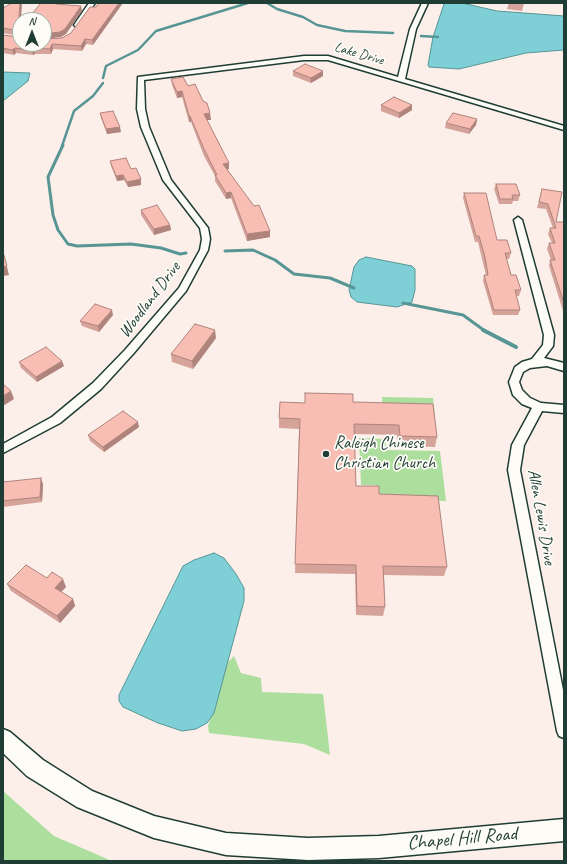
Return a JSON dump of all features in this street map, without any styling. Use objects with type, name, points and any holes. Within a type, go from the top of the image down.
[{"type":"main road","name":"Chapel Hill Road","points":[[3,739],[35,768],[86,799],[154,827],[226,844],[308,849],[379,847],[564,830]]},
{"type":"street","points":[[401,80],[413,30],[425,3]]},
{"type":"street","points":[[72,32],[87,6]]},
{"type":"street","name":"Lake Drive","points":[[140,78],[317,58],[339,60],[401,80],[564,128]]},
{"type":"street","name":"Woodland Drive","points":[[3,449],[56,420],[97,386],[129,352],[183,288],[204,250],[206,239],[204,228],[167,180],[145,127],[141,109],[140,78]]},
{"type":"street","points":[[518,220],[549,335],[548,346],[536,362]]},
{"type":"street","points":[[548,346],[561,366]]},
{"type":"street","points":[[561,366],[536,362],[526,365],[519,370],[514,382],[517,392],[526,400],[538,407],[564,408]]},
{"type":"street","name":"Allen Lewis Drive","points":[[538,407],[518,445],[514,470],[564,731]]},
{"type":"green space","points":[[382,397],[433,398],[435,414],[383,413]]},
{"type":"green space","points":[[359,438],[385,439],[387,450],[440,451],[446,501],[380,500],[375,485],[361,485]]},
{"type":"green space","points":[[234,656],[241,673],[261,678],[262,692],[323,694],[330,755],[304,744],[209,733],[208,726],[228,662]]},
{"type":"green space","points":[[3,791],[54,836],[112,861],[3,861]]},
{"type":"water","points":[[462,3],[497,11],[564,16],[564,50],[526,53],[459,69],[429,67],[428,65],[433,37],[444,4]]},
{"type":"water","points":[[3,72],[30,73],[28,81],[3,101]]},
{"type":"water","points":[[366,257],[412,266],[415,269],[415,290],[412,302],[397,307],[357,302],[351,297],[349,290],[354,267],[359,260]]},
{"type":"water","points":[[214,553],[224,558],[236,574],[244,588],[244,601],[214,713],[207,723],[196,729],[182,731],[158,723],[123,707],[119,701],[119,695],[183,566],[194,560]]},
{"type":"building","points":[[12,3],[20,3],[19,12],[12,12],[12,30],[3,28],[3,8]]},
{"type":"building","points":[[41,3],[81,6],[65,29],[60,32],[52,33],[52,12],[34,12]]},
{"type":"building","points":[[99,3],[119,3],[92,40],[85,39],[81,46],[52,44],[52,39],[62,38],[71,33],[90,7],[96,7]]},
{"type":"building","points":[[3,35],[12,36],[12,50],[3,48]]},
{"type":"building","points":[[305,64],[323,71],[311,78],[293,71]]},
{"type":"building","points":[[183,77],[188,86],[195,84],[203,101],[207,103],[210,113],[204,114],[229,163],[223,164],[254,206],[259,205],[270,231],[247,234],[231,192],[226,193],[215,175],[217,175],[189,116],[182,91],[177,92],[171,79]]},
{"type":"building","points":[[394,97],[412,105],[399,113],[381,105]]},
{"type":"building","points":[[113,111],[120,127],[106,129],[100,113]]},
{"type":"building","points":[[453,113],[477,119],[470,129],[446,123]]},
{"type":"building","points":[[126,158],[131,169],[136,168],[141,179],[127,182],[123,175],[116,176],[110,161]]},
{"type":"building","points":[[496,184],[516,184],[520,195],[512,195],[513,199],[500,199]]},
{"type":"building","points":[[542,189],[562,192],[556,222],[564,222],[564,303],[550,260],[555,260],[549,243],[555,243],[550,228],[556,228],[548,204],[539,202]]},
{"type":"building","points":[[464,193],[486,193],[497,240],[507,240],[511,253],[505,253],[511,275],[516,275],[521,290],[515,290],[520,310],[494,310],[484,275],[488,275],[485,257],[479,236],[476,236]]},
{"type":"building","points":[[157,205],[170,225],[154,229],[141,210]]},
{"type":"building","points":[[3,252],[7,266],[3,267]]},
{"type":"building","points":[[95,304],[112,310],[98,326],[80,321]]},
{"type":"building","points":[[195,324],[215,330],[192,361],[171,354]]},
{"type":"building","points":[[46,347],[62,361],[36,377],[19,362]]},
{"type":"building","points":[[3,384],[11,391],[3,396]]},
{"type":"building","points":[[305,393],[353,394],[353,402],[433,404],[437,437],[400,436],[399,425],[354,424],[356,486],[379,486],[379,494],[438,496],[447,567],[383,566],[385,607],[357,606],[356,565],[295,564],[300,419],[279,418],[280,402],[305,403]]},
{"type":"building","points":[[123,411],[138,422],[103,447],[88,435]]},
{"type":"building","points":[[41,478],[40,497],[3,501],[3,482]]},
{"type":"building","points":[[26,565],[47,578],[52,572],[63,579],[55,588],[73,599],[57,616],[7,584]]},
{"type":"waterway","points":[[103,78],[106,66],[138,50],[156,31],[248,3]]},
{"type":"waterway","points":[[267,3],[277,9],[303,17],[317,25],[345,31],[393,33]]},
{"type":"waterway","points":[[421,36],[438,37]]},
{"type":"waterway","points":[[62,146],[74,111],[93,96],[103,83]]},
{"type":"waterway","points":[[63,145],[48,177],[53,215],[58,230],[68,244],[77,246],[131,244],[161,248],[180,254],[186,253]]},
{"type":"waterway","points":[[225,251],[253,250],[275,260],[294,274],[330,278],[354,288]]},
{"type":"waterway","points":[[403,303],[463,315],[485,331]]},
{"type":"waterway","points":[[483,330],[516,347]]},
{"type":"place","name":"Raleigh Chinese Christian Church","points":[[326,454]]}]
